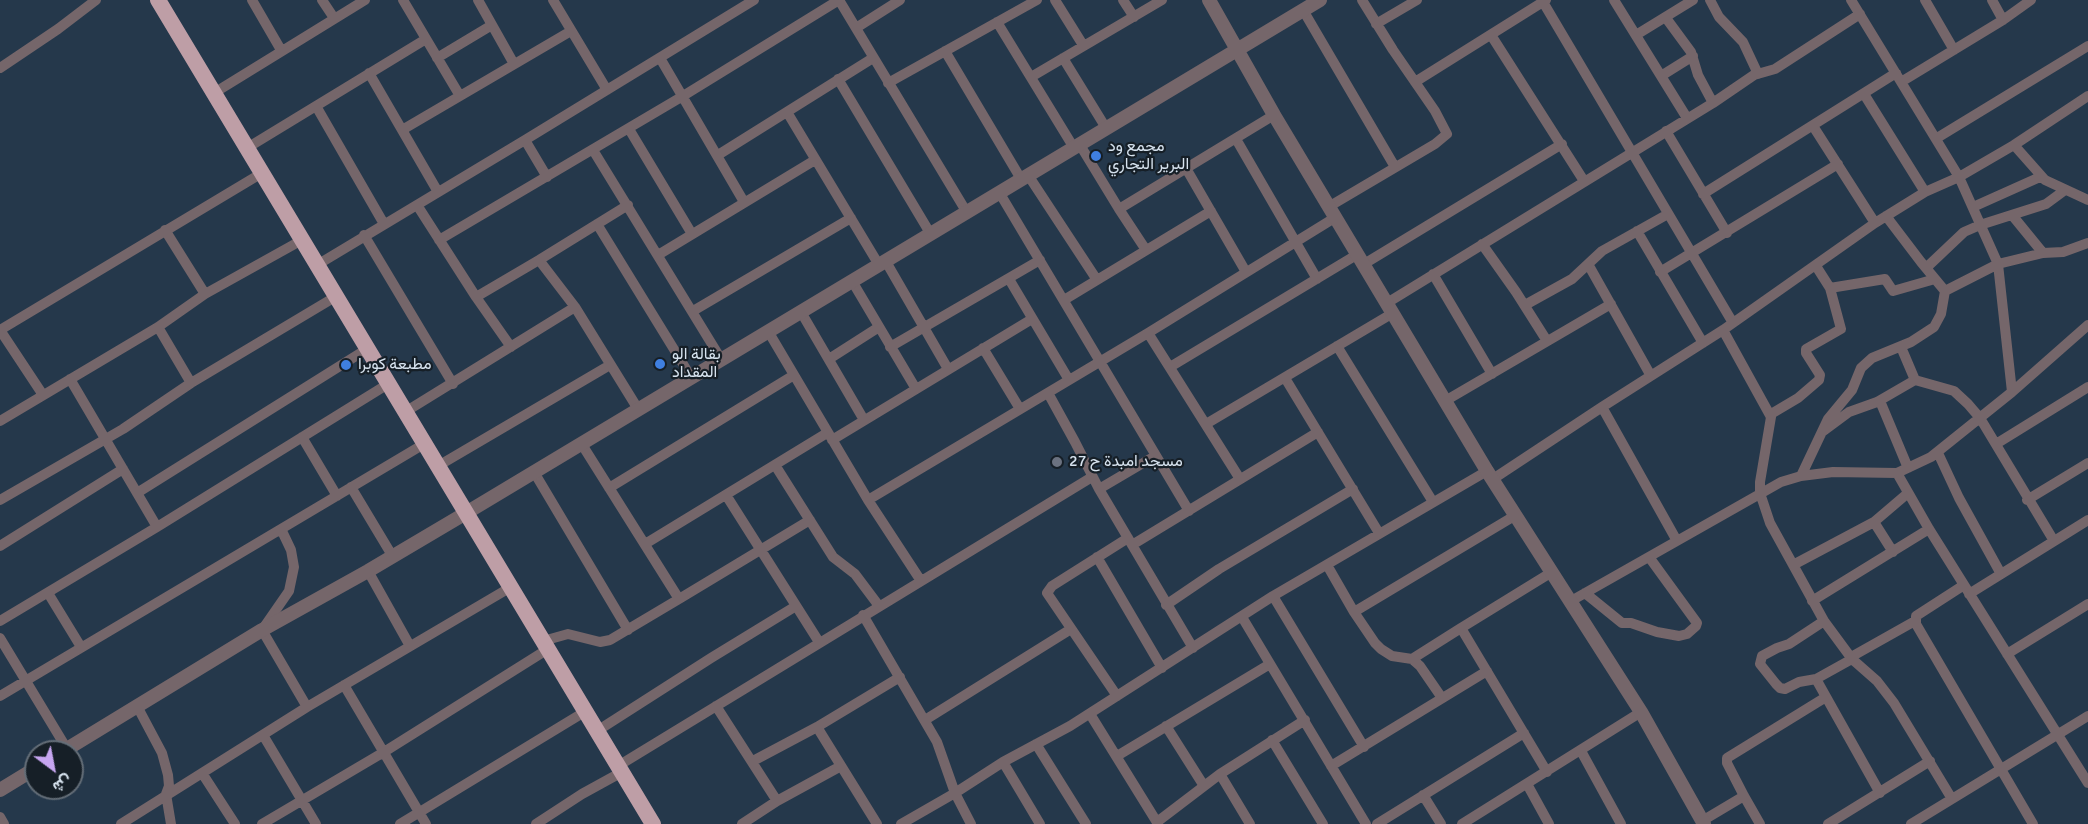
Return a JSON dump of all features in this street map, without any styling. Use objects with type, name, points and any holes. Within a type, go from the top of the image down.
[{"type":"highway","points":[[158,0],[653,824]]},
{"type":"street","points":[[0,68],[96,0]]},
{"type":"street","points":[[252,0],[281,50]]},
{"type":"street","points":[[322,0],[334,18]]},
{"type":"street","points":[[214,93],[365,0]]},
{"type":"street","points":[[403,0],[460,96]]},
{"type":"street","points":[[478,0],[514,64]]},
{"type":"street","points":[[553,0],[608,90]]},
{"type":"street","points":[[317,265],[754,0]]},
{"type":"street","points":[[439,240],[683,96],[839,0],[966,211]]},
{"type":"street","points":[[856,28],[900,0]]},
{"type":"street","points":[[888,83],[1037,0]]},
{"type":"street","points":[[1055,0],[1083,45]]},
{"type":"street","points":[[1123,0],[1134,17]]},
{"type":"street","points":[[1031,77],[1162,0]]},
{"type":"street","points":[[1209,0],[1490,475],[1641,712],[1703,822],[1744,796]]},
{"type":"street","points":[[81,740],[262,630],[393,557],[1320,0]]},
{"type":"street","points":[[868,500],[1148,333],[1296,241],[1395,167],[1444,138],[1447,134],[1440,119],[1362,0]]},
{"type":"street","points":[[1376,24],[1417,0]]},
{"type":"street","points":[[1614,0],[1687,118]]},
{"type":"street","points":[[1636,35],[1693,0]]},
{"type":"street","points":[[1710,0],[1719,17],[1743,42],[1758,74]]},
{"type":"street","points":[[1851,0],[1959,177],[1998,264],[2012,392]]},
{"type":"street","points":[[1925,0],[1954,50]]},
{"type":"street","points":[[1992,0],[2003,20]]},
{"type":"street","points":[[1703,194],[1864,94],[1954,50],[2031,0]]},
{"type":"street","points":[[1415,82],[1545,1],[1733,323]]},
{"type":"street","points":[[1303,10],[1395,167]]},
{"type":"street","points":[[1206,424],[1337,346],[1433,274],[1758,74],[1775,69],[1860,14]]},
{"type":"street","points":[[1666,18],[1693,56],[1698,75],[1713,103]]},
{"type":"street","points":[[997,22],[1146,250]]},
{"type":"street","points":[[437,58],[492,25]]},
{"type":"street","points":[[402,130],[571,31]]},
{"type":"street","points":[[1491,35],[1584,181]]},
{"type":"street","points":[[247,148],[426,39]]},
{"type":"street","points":[[1937,138],[2088,46]]},
{"type":"street","points":[[945,51],[1024,177],[1096,280]]},
{"type":"street","points":[[1661,75],[1693,56]]},
{"type":"street","points":[[660,58],[744,202]]},
{"type":"street","points":[[718,155],[873,58]]},
{"type":"street","points":[[1063,58],[1106,128]]},
{"type":"street","points":[[369,74],[438,192]]},
{"type":"street","points":[[838,79],[930,233]]},
{"type":"street","points":[[1864,94],[1925,192]]},
{"type":"street","points":[[902,824],[1004,762],[1090,714],[1273,596],[1379,533],[1433,502],[1490,475],[1723,330],[1886,216],[1925,192],[1959,177],[2014,145],[2088,96]]},
{"type":"street","points":[[316,106],[384,224]]},
{"type":"street","points":[[787,112],[851,218],[924,328],[948,369]]},
{"type":"street","points":[[1119,209],[1275,115]]},
{"type":"street","points":[[1814,126],[1875,224]]},
{"type":"street","points":[[628,129],[692,234]]},
{"type":"street","points":[[1666,131],[1727,233]]},
{"type":"street","points":[[1236,139],[1317,279]]},
{"type":"street","points":[[525,140],[548,177]]},
{"type":"street","points":[[1170,367],[1317,279],[1361,259],[1562,144]]},
{"type":"street","points":[[2014,145],[2040,177],[2088,200]]},
{"type":"street","points":[[593,150],[721,359]]},
{"type":"street","points":[[658,255],[815,160]]},
{"type":"street","points":[[1660,272],[1838,164]]},
{"type":"street","points":[[1187,170],[1246,272]]},
{"type":"street","points":[[43,395],[0,330],[262,173]]},
{"type":"street","points":[[1973,207],[2040,177]]},
{"type":"street","points":[[1926,268],[1960,235],[1980,225],[2046,204],[2065,190]]},
{"type":"street","points":[[999,192],[1189,511]]},
{"type":"street","points":[[417,204],[511,347]]},
{"type":"street","points":[[476,297],[628,205]]},
{"type":"street","points":[[1064,300],[1211,211]]},
{"type":"street","points":[[1525,305],[1572,279],[1602,251],[1668,214]]},
{"type":"street","points":[[2012,215],[2043,254]]},
{"type":"street","points":[[1800,476],[1830,415],[1852,390],[1858,374],[1866,363],[1872,358],[1918,338],[1934,327],[1941,314],[1945,291],[1886,216]]},
{"type":"street","points":[[693,311],[851,218]]},
{"type":"street","points":[[597,224],[691,377]]},
{"type":"street","points":[[165,230],[205,294]]},
{"type":"street","points":[[1637,231],[1703,343]]},
{"type":"street","points":[[364,235],[453,384]]},
{"type":"street","points":[[0,421],[158,327],[205,294],[302,240]]},
{"type":"street","points":[[1945,291],[1998,264],[2063,252],[2088,243]]},
{"type":"street","points":[[1482,244],[1547,341]]},
{"type":"street","points":[[539,260],[574,307],[638,409]]},
{"type":"street","points":[[890,347],[1040,260]]},
{"type":"street","points":[[1588,264],[1651,376]]},
{"type":"street","points":[[1771,414],[1798,398],[1820,378],[1806,351],[1807,348],[1841,329],[1830,288],[1816,266]]},
{"type":"street","points":[[1433,274],[1492,374]]},
{"type":"street","points":[[1009,279],[1070,380]]},
{"type":"street","points":[[1830,288],[1885,279],[1893,291],[1935,279]]},
{"type":"street","points":[[852,281],[916,389]]},
{"type":"street","points":[[0,500],[105,439],[192,383],[335,297]]},
{"type":"street","points":[[1445,400],[1611,304]]},
{"type":"street","points":[[405,412],[574,307]]},
{"type":"street","points":[[801,312],[864,420]]},
{"type":"street","points":[[645,544],[775,465],[864,420],[1032,319]]},
{"type":"street","points":[[1571,601],[1781,482],[1800,476],[1833,472],[1897,473],[1938,453],[2088,325]]},
{"type":"street","points":[[158,327],[192,383]]},
{"type":"street","points":[[829,359],[879,327]]},
{"type":"street","points":[[1723,330],[1771,414],[1762,462],[1760,493],[1770,523],[1824,621],[1851,658],[1877,681],[1894,703],[1952,799]]},
{"type":"street","points":[[768,331],[868,500],[921,581]]},
{"type":"street","points":[[1148,333],[1240,479]]},
{"type":"street","points":[[1337,346],[1433,502]]},
{"type":"street","points":[[1901,347],[1915,380]]},
{"type":"street","points":[[983,348],[1020,409]]},
{"type":"street","points":[[137,493],[367,349]]},
{"type":"street","points":[[438,466],[610,365]]},
{"type":"street","points":[[609,488],[794,375]]},
{"type":"street","points":[[1285,378],[1379,533]]},
{"type":"street","points":[[70,379],[157,527]]},
{"type":"street","points":[[1820,433],[1854,410],[1880,401],[1915,380],[1953,392],[1980,418],[2054,542]]},
{"type":"street","points":[[0,621],[388,384]]},
{"type":"street","points":[[1996,444],[2088,387]]},
{"type":"street","points":[[1048,393],[1092,477],[1193,648]]},
{"type":"street","points":[[1880,401],[1908,468]]},
{"type":"street","points":[[1602,406],[1677,541]]},
{"type":"street","points":[[1118,696],[1049,598],[1048,590],[1097,557],[1189,511],[1318,432]]},
{"type":"street","points":[[302,437],[337,496]]},
{"type":"street","points":[[581,443],[679,599]]},
{"type":"street","points":[[0,696],[424,444]]},
{"type":"street","points":[[1938,453],[1956,492],[2001,574]]},
{"type":"street","points":[[1099,489],[1155,456]]},
{"type":"street","points":[[2027,500],[2088,463]]},
{"type":"street","points":[[775,465],[833,557],[858,578],[879,606]]},
{"type":"street","points":[[0,546],[123,469]]},
{"type":"street","points":[[534,472],[628,630]]},
{"type":"street","points":[[1897,473],[1929,529],[2088,783]]},
{"type":"street","points":[[536,824],[716,706],[1092,477]]},
{"type":"street","points":[[351,487],[393,557]]},
{"type":"street","points":[[1166,605],[1220,569],[1353,489]]},
{"type":"street","points":[[1793,565],[1874,522],[1908,493]]},
{"type":"street","points":[[726,495],[819,642]]},
{"type":"street","points":[[1354,612],[1516,515]]},
{"type":"street","points":[[262,824],[384,752],[546,645],[568,634],[600,642],[606,641],[810,520]]},
{"type":"street","points":[[1824,621],[1789,644],[1762,656],[1760,664],[1780,688],[1785,689],[1799,682],[1816,679],[1915,621],[1916,616],[1966,589],[2001,574],[2088,520]]},
{"type":"street","points":[[1874,522],[1893,552]]},
{"type":"street","points":[[262,630],[289,591],[294,567],[291,550],[281,529]]},
{"type":"street","points":[[1812,601],[1929,529]]},
{"type":"street","points":[[1097,557],[1162,668]]},
{"type":"street","points":[[1585,593],[1622,623],[1631,623],[1651,631],[1679,636],[1687,634],[1696,626],[1696,623],[1650,557]]},
{"type":"street","points":[[1327,565],[1354,612],[1381,649],[1392,656],[1412,659],[1420,666],[1442,698]]},
{"type":"street","points":[[368,571],[410,646]]},
{"type":"street","points":[[1412,659],[1552,572]]},
{"type":"street","points":[[121,824],[344,685],[511,587]]},
{"type":"street","points":[[48,593],[81,647]]},
{"type":"street","points":[[1273,596],[1364,747]]},
{"type":"street","points":[[2007,654],[2088,604]]},
{"type":"street","points":[[597,731],[796,606]]},
{"type":"street","points":[[864,615],[925,720],[943,756],[955,793],[971,824]]},
{"type":"street","points":[[1242,617],[1366,824]]},
{"type":"street","points":[[1915,621],[2033,824]]},
{"type":"street","points":[[1461,628],[1547,772]]},
{"type":"street","points":[[925,720],[1071,629]]},
{"type":"street","points":[[262,630],[307,708]]},
{"type":"street","points":[[0,638],[58,740]]},
{"type":"street","points":[[1117,756],[1270,664]]},
{"type":"street","points":[[1331,766],[1487,671]]},
{"type":"street","points":[[753,761],[900,677]]},
{"type":"street","points":[[1816,679],[1880,793]]},
{"type":"street","points":[[344,685],[426,824]]},
{"type":"street","points":[[1761,824],[1727,763],[1727,758],[1730,754],[1826,697]]},
{"type":"street","points":[[137,705],[162,753],[169,786],[166,795],[171,824]]},
{"type":"street","points":[[716,706],[777,801]]},
{"type":"street","points":[[400,824],[586,711]]},
{"type":"street","points":[[1462,824],[1641,712]]},
{"type":"street","points":[[1090,714],[1157,823],[1220,774],[1305,720]]},
{"type":"street","points":[[1911,824],[2088,716]]},
{"type":"street","points":[[817,726],[877,824]]},
{"type":"street","points":[[1166,726],[1204,786]]},
{"type":"street","points":[[1377,824],[1524,733]]},
{"type":"street","points":[[263,735],[316,824]]},
{"type":"street","points":[[1272,740],[1323,824]]},
{"type":"street","points":[[1036,744],[1086,824]]},
{"type":"street","points":[[1581,751],[1621,824]]},
{"type":"street","points":[[1828,824],[1930,761]]},
{"type":"street","points":[[1004,762],[1040,824]]},
{"type":"street","points":[[742,824],[777,801],[841,766]]},
{"type":"street","points":[[202,773],[235,824]]},
{"type":"street","points":[[1220,774],[1248,823]]},
{"type":"street","points":[[0,790],[24,775]]},
{"type":"street","points":[[1527,784],[1549,824]]},
{"type":"street","points":[[1423,795],[1441,824]]},
{"type":"street","points":[[0,817],[4,824]]},
{"type":"place","name":"مجمع ود البرير التجاري","points":[[1096,156]]},
{"type":"place","name":"بقالة الو المقداد","points":[[660,364]]},
{"type":"place","name":"مطبعة كوبرا","points":[[346,365]]},
{"type":"place","name":"مسجد امبدة ح 27","points":[[1057,462]]}]
